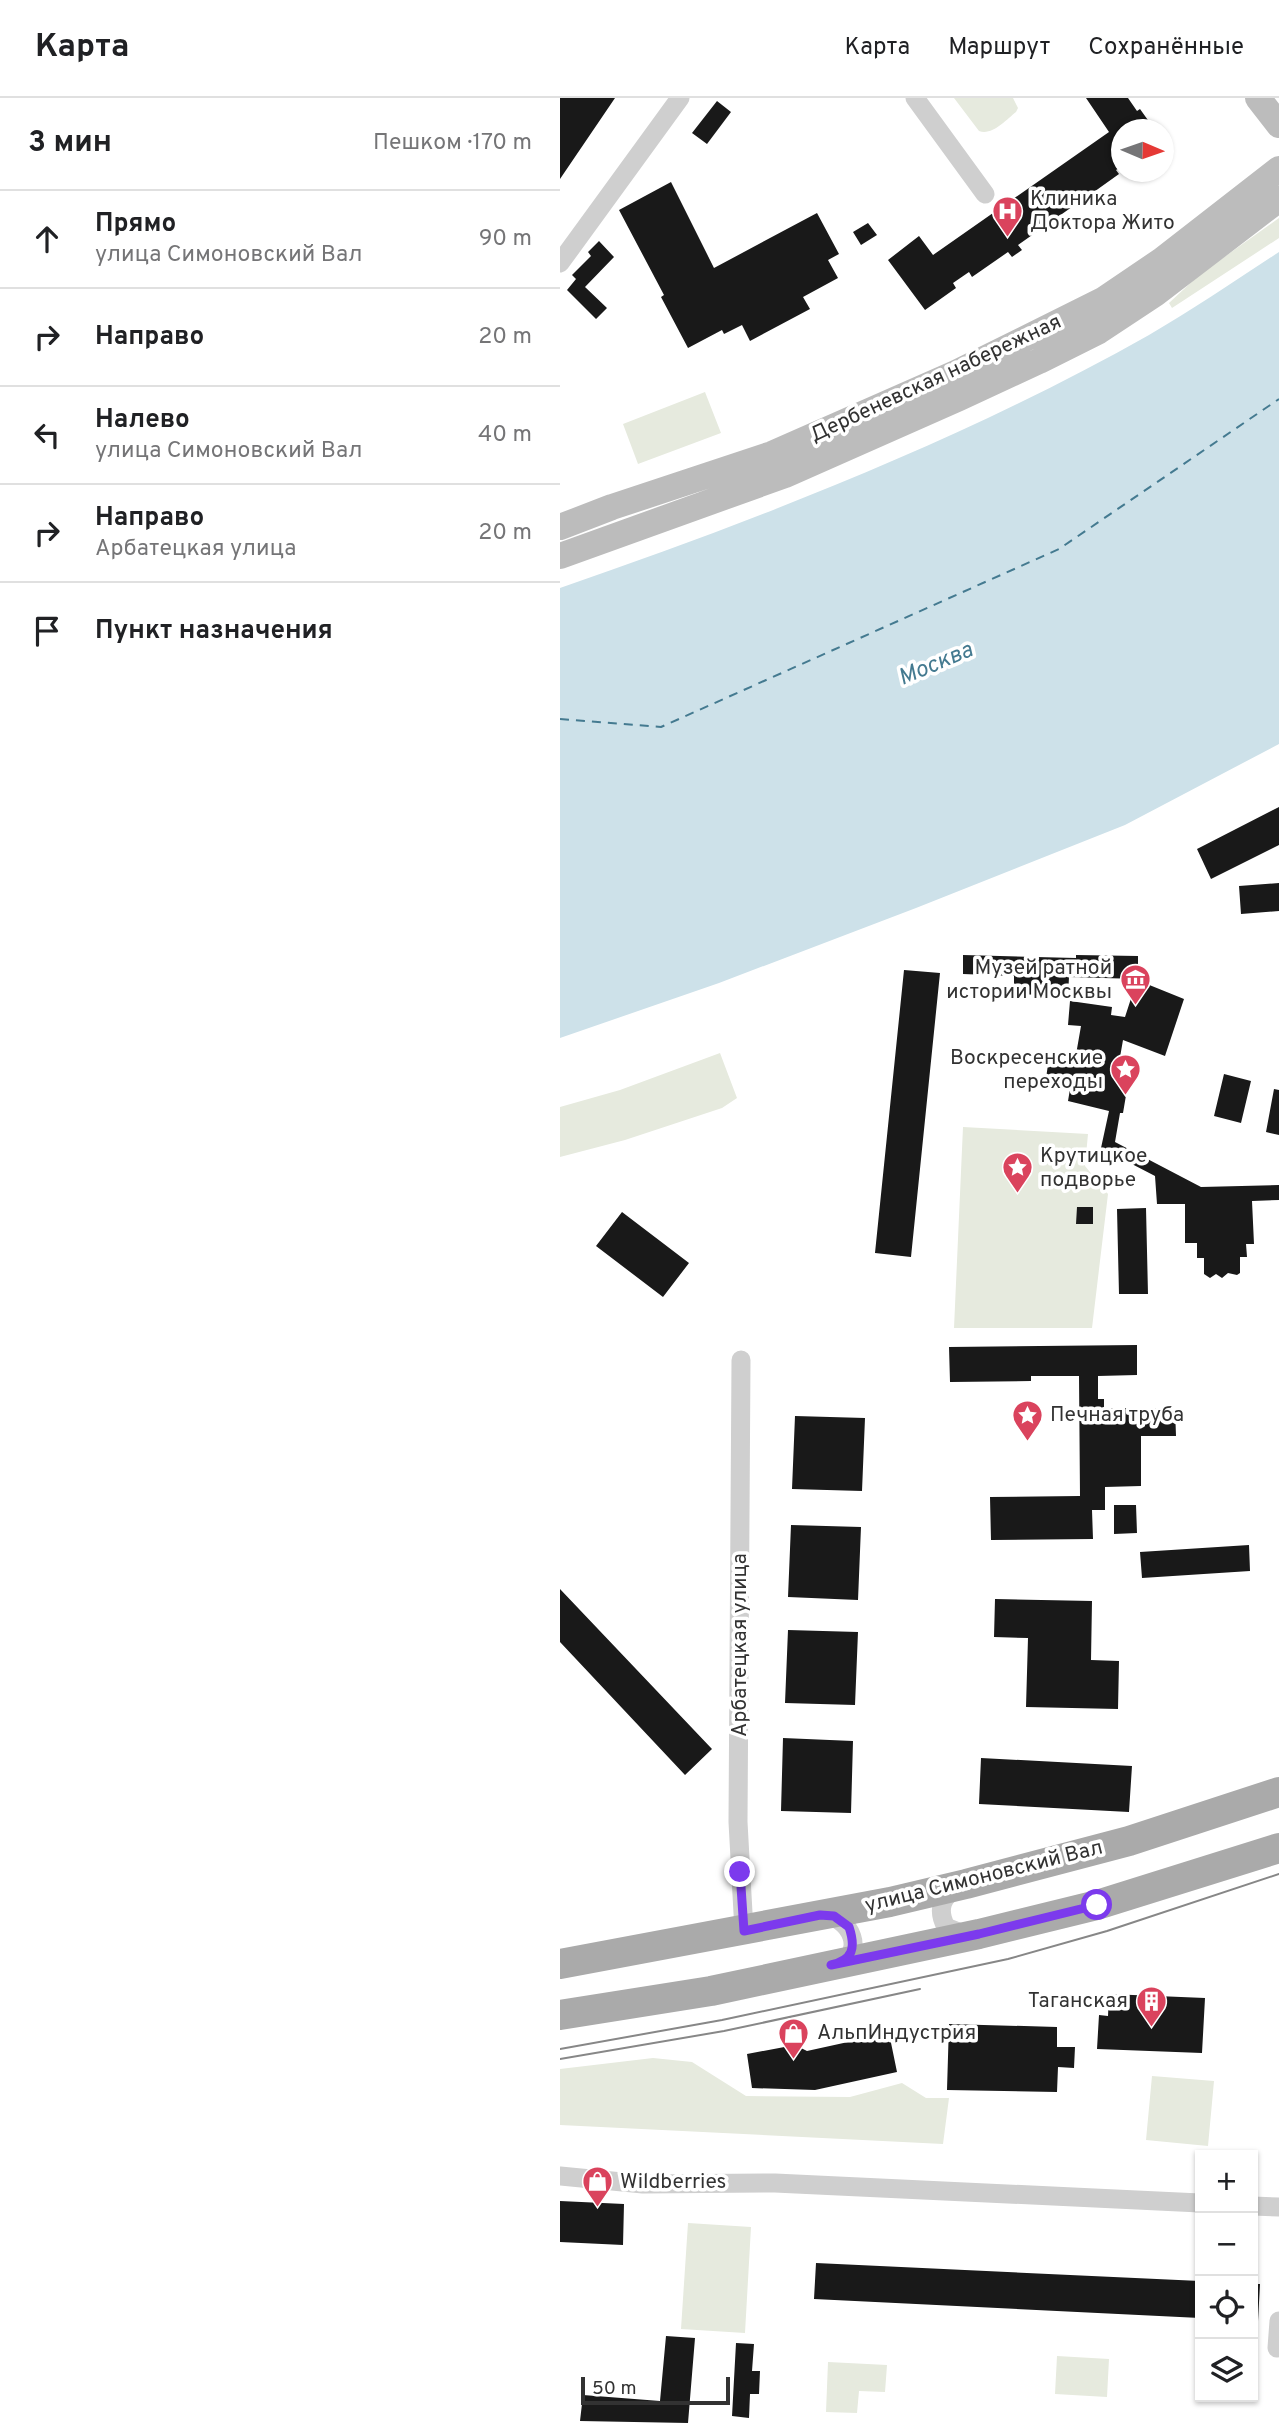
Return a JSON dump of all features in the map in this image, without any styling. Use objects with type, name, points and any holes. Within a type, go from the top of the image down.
[{"type":"main road","points":[[1258,98],[1279,125]]},
{"type":"main road","name":"Дербеневская набережная","points":[[560,527],[772,454],[956,373],[1103,300],[1162,260],[1279,169]]},
{"type":"main road","name":"Дербеневская набережная","points":[[560,556],[785,475],[1039,361],[1099,331],[1279,199]]},
{"type":"main road","name":"улица Симоновский Вал","points":[[560,1964],[744,1931],[966,1884],[1129,1841],[1279,1792]]},
{"type":"main road","points":[[560,2015],[711,1991],[979,1934],[1097,1905],[1279,1848]]},
{"type":"street","points":[[560,263],[680,98]]},
{"type":"street","points":[[915,98],[985,194]]},
{"type":"street","name":"Арбатецкая улица","points":[[741,1360],[737,1822],[744,1931]]},
{"type":"street","points":[[966,1884],[953,1890],[945,1898],[940,1906],[941,1918],[946,1927],[954,1932],[965,1935],[979,1934]]},
{"type":"street","points":[[820,1915],[834,1916],[842,1920],[849,1927],[852,1936],[850,1954],[843,1962],[831,1965]]},
{"type":"street","points":[[560,2176],[643,2184],[775,2183],[1195,2203]]},
{"type":"street","points":[[1258,2206],[1279,2207]]},
{"type":"street","points":[[1278,2348],[1279,2321]]},
{"type":"shaded area","points":[[954,98],[1013,98],[1018,108],[999,126],[984,132],[979,131]]},
{"type":"shaded area","points":[[1279,218],[1279,238],[1172,308],[1169,303],[1199,275]]},
{"type":"shaded area","points":[[705,392],[721,433],[638,464],[623,424]]},
{"type":"shaded area","points":[[720,1053],[737,1098],[722,1108],[625,1140],[560,1157],[560,1107],[620,1090]]},
{"type":"shaded area","points":[[963,1127],[1088,1134],[1085,1166],[1108,1194],[1092,1328],[954,1328]]},
{"type":"shaded area","points":[[653,2058],[692,2062],[746,2096],[850,2097],[902,2083],[926,2098],[949,2098],[943,2144],[560,2125],[560,2069]]},
{"type":"shaded area","points":[[1152,2076],[1214,2081],[1208,2146],[1146,2140]]},
{"type":"shaded area","points":[[688,2223],[751,2227],[745,2333],[681,2329]]},
{"type":"shaded area","points":[[1057,2356],[1109,2359],[1107,2397],[1055,2394]]},
{"type":"shaded area","points":[[828,2362],[887,2365],[885,2392],[859,2391],[857,2413],[826,2412]]},
{"type":"water","name":"Москва","points":[[1279,252],[1279,744],[1125,825],[719,983],[560,1038],[560,588],[786,505],[934,443],[1007,409],[1149,335]]},
{"type":"building","points":[[560,98],[615,98],[560,179]]},
{"type":"building","points":[[1086,98],[1128,98],[1137,111],[1140,109],[1147,119],[1111,119],[1111,180],[1091,194],[1094,200],[1083,208],[1079,202],[1018,245],[1022,250],[1012,257],[1008,252],[972,277],[969,272],[953,283],[956,288],[925,310],[888,260],[919,236],[933,255],[1109,132]]},
{"type":"building","points":[[717,101],[731,112],[707,144],[692,133]]},
{"type":"building","points":[[671,182],[714,268],[817,213],[839,254],[828,260],[838,278],[803,297],[810,309],[750,341],[742,325],[724,334],[722,330],[688,348],[661,297],[664,295],[619,210]]},
{"type":"building","points":[[868,223],[877,235],[861,245],[853,232]]},
{"type":"building","points":[[599,241],[614,257],[585,287],[607,308],[596,319],[567,290],[576,279],[572,275],[591,256],[588,252]]},
{"type":"building","points":[[1279,807],[1279,845],[1211,879],[1197,849]]},
{"type":"building","points":[[1279,883],[1279,911],[1241,914],[1239,886]]},
{"type":"building","points":[[963,955],[1076,958],[1076,955],[1138,956],[1138,979],[1069,977],[1068,996],[1014,994],[1014,976],[963,974]]},
{"type":"building","points":[[904,970],[940,973],[911,1257],[875,1253]]},
{"type":"building","points":[[1137,980],[1184,999],[1165,1056],[1123,1040],[1119,1063],[1131,1066],[1115,1142],[1201,1187],[1279,1185],[1279,1200],[1252,1201],[1254,1244],[1246,1244],[1247,1257],[1240,1257],[1240,1273],[1237,1275],[1228,1273],[1222,1278],[1216,1274],[1210,1278],[1204,1274],[1204,1258],[1197,1258],[1197,1243],[1185,1243],[1185,1204],[1157,1204],[1155,1176],[1101,1148],[1109,1111],[1068,1101],[1072,1077],[1055,1074],[1053,1086],[1045,1085],[1050,1051],[1059,1053],[1057,1064],[1074,1066],[1081,1026],[1068,1025],[1070,1001],[1112,1007],[1111,1015],[1125,1017]]},
{"type":"building","points":[[1224,1074],[1251,1081],[1241,1123],[1214,1116]]},
{"type":"building","points":[[1274,1089],[1279,1090],[1279,1135],[1266,1132]]},
{"type":"building","points":[[1077,1207],[1093,1207],[1093,1224],[1076,1224]]},
{"type":"building","points":[[1146,1208],[1148,1294],[1119,1294],[1117,1209]]},
{"type":"building","points":[[622,1212],[689,1263],[663,1297],[596,1246]]},
{"type":"building","points":[[1137,1345],[1137,1375],[1098,1376],[1098,1399],[1104,1399],[1104,1408],[1175,1408],[1176,1436],[1141,1436],[1141,1486],[1105,1487],[1105,1510],[1092,1510],[1093,1539],[991,1540],[990,1497],[1080,1496],[1079,1376],[1031,1376],[1031,1381],[950,1382],[949,1347]]},
{"type":"building","points":[[795,1416],[865,1418],[862,1491],[792,1489]]},
{"type":"building","points":[[1114,1505],[1136,1505],[1137,1533],[1114,1534]]},
{"type":"building","points":[[791,1525],[861,1527],[858,1600],[788,1597]]},
{"type":"building","points":[[1249,1545],[1250,1571],[1142,1578],[1140,1552]]},
{"type":"building","points":[[560,1589],[712,1749],[685,1775],[560,1642]]},
{"type":"building","points":[[995,1599],[1092,1601],[1091,1660],[1119,1661],[1118,1709],[1026,1707],[1028,1638],[994,1637]]},
{"type":"building","points":[[788,1630],[858,1632],[855,1705],[785,1703]]},
{"type":"building","points":[[783,1738],[853,1741],[851,1813],[781,1811]]},
{"type":"building","points":[[981,1758],[1132,1766],[1129,1812],[979,1804]]},
{"type":"building","name":"Таганская","points":[[1109,1994],[1205,1998],[1202,2053],[1097,2049],[1099,2015],[1108,2016]]},
{"type":"building","points":[[949,2024],[1057,2027],[1057,2047],[1075,2047],[1074,2068],[1058,2067],[1057,2092],[947,2090]]},
{"type":"building","points":[[889,2033],[897,2072],[815,2090],[752,2088],[747,2054],[795,2045],[807,2051]]},
{"type":"building","points":[[560,2201],[624,2204],[623,2245],[560,2242]]},
{"type":"building","points":[[816,2263],[1195,2281],[1195,2318],[814,2299]]},
{"type":"building","points":[[1258,2284],[1260,2284],[1258,2321]]},
{"type":"building","points":[[666,2336],[695,2338],[688,2423],[580,2421],[583,2395],[660,2401]]},
{"type":"building","points":[[736,2343],[754,2344],[752,2371],[760,2371],[759,2394],[750,2394],[749,2418],[732,2416]]},
{"type":"ferry route","points":[[560,719],[661,727],[1059,549],[1279,399]]},
{"type":"tram line","points":[[560,2049],[722,2020],[1008,1959],[1107,1931],[1279,1874]]},
{"type":"tram line","points":[[560,2059],[724,2031],[920,1989]]},
{"type":"place","name":"Клиника Доктора Жито","points":[[1007,238]]},
{"type":"place","name":"Музей ратной истории Москвы","points":[[1135,1007]]},
{"type":"place","name":"Воскресенские переходы","points":[[1126,1097]]},
{"type":"place","name":"Крутицкое подворье","points":[[1017,1195]]},
{"type":"place","name":"Печная труба","points":[[1027,1442]]},
{"type":"place","name":"Таганская","points":[[1151,2028]]},
{"type":"place","name":"АльпИндустрия","points":[[794,2060]]},
{"type":"place","name":"Wildberries","points":[[597,2209]]},
{"type":"route","points":[[740,1872],[744,1931],[820,1915],[834,1916],[849,1927],[853,1946],[850,1954],[843,1962],[831,1965],[979,1934],[1097,1905]]}]
